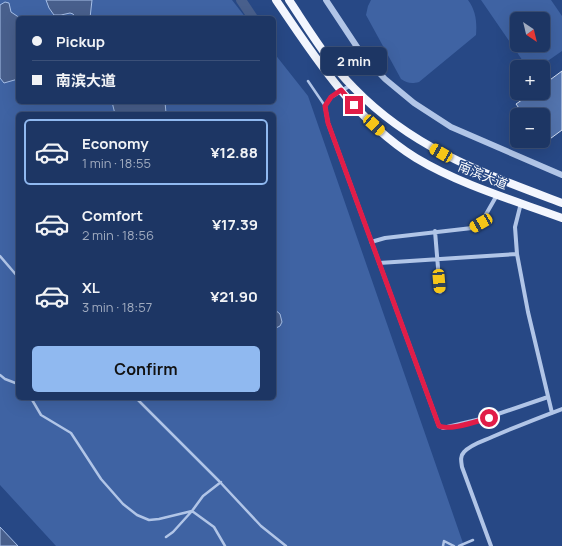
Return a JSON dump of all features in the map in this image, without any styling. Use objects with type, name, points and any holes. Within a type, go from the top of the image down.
[{"type":"main road","name":"南滨大道","points":[[276,0],[323,69],[341,90],[368,120],[416,158],[497,195],[521,202],[562,218]]},
{"type":"main road","name":"南滨大道","points":[[289,0],[332,63],[351,85],[374,108],[414,138],[472,168],[562,203]]},
{"type":"street","points":[[326,0],[363,56],[385,79],[414,103],[451,127],[562,174]]},
{"type":"street","points":[[351,85],[331,97],[325,106],[328,123],[439,426],[443,428],[450,427],[489,418],[548,397]]},
{"type":"street","points":[[371,242],[385,238],[435,231],[472,228],[481,223],[497,195]]},
{"type":"street","points":[[521,202],[515,227],[517,254],[528,312],[552,413]]},
{"type":"street","points":[[435,231],[440,292]]},
{"type":"street","points":[[379,263],[517,254]]},
{"type":"street","points":[[491,546],[462,466],[462,455],[474,445],[562,409]]},
{"type":"lane","points":[[308,81],[325,106]]},
{"type":"lane","points":[[0,256],[16,275]]},
{"type":"lane","points":[[0,375],[5,379],[16,383]]},
{"type":"lane","points":[[32,400],[41,415],[71,433],[101,479],[123,504],[137,516],[149,520],[192,511],[214,527],[224,546]]},
{"type":"lane","points":[[138,400],[221,482],[261,526],[286,546]]},
{"type":"lane","points":[[166,537],[173,532],[204,496],[221,482]]},
{"type":"lane","points":[[459,546],[473,540]]},
{"type":"lane","points":[[443,546],[444,541],[454,546]]},
{"type":"shaded area","points":[[0,0],[232,0],[244,16],[16,16],[16,104],[276,104],[276,56],[308,96],[464,546],[56,546],[0,485]]},
{"type":"shaded area","points":[[46,0],[92,0],[90,16],[74,16],[70,13],[54,15]]},
{"type":"shaded area","points":[[371,0],[468,0],[473,8],[476,35],[419,82],[407,82],[401,79],[366,15]]},
{"type":"shaded area","points":[[481,0],[551,0],[562,16],[562,51],[549,60],[522,60],[517,52],[550,52],[550,12],[510,12],[510,42]]},
{"type":"shaded area","points":[[5,2],[9,3],[11,12],[17,16],[16,80],[4,83],[0,78],[0,5]]},
{"type":"shaded area","points":[[112,104],[165,104],[166,112],[114,112]]},
{"type":"shaded area","points":[[276,311],[280,314],[282,322],[280,326],[276,328]]},
{"type":"shaded area","points":[[0,527],[18,546],[0,546]]},
{"type":"building","points":[[562,71],[562,130],[550,139],[550,108],[519,108],[516,104],[522,100],[550,100],[550,80]]},
{"type":"waterway","points":[[241,0],[252,16]]},
{"type":"route","points":[[354,105],[341,90],[331,97],[325,106],[328,123],[439,426],[443,428],[489,418]]}]
